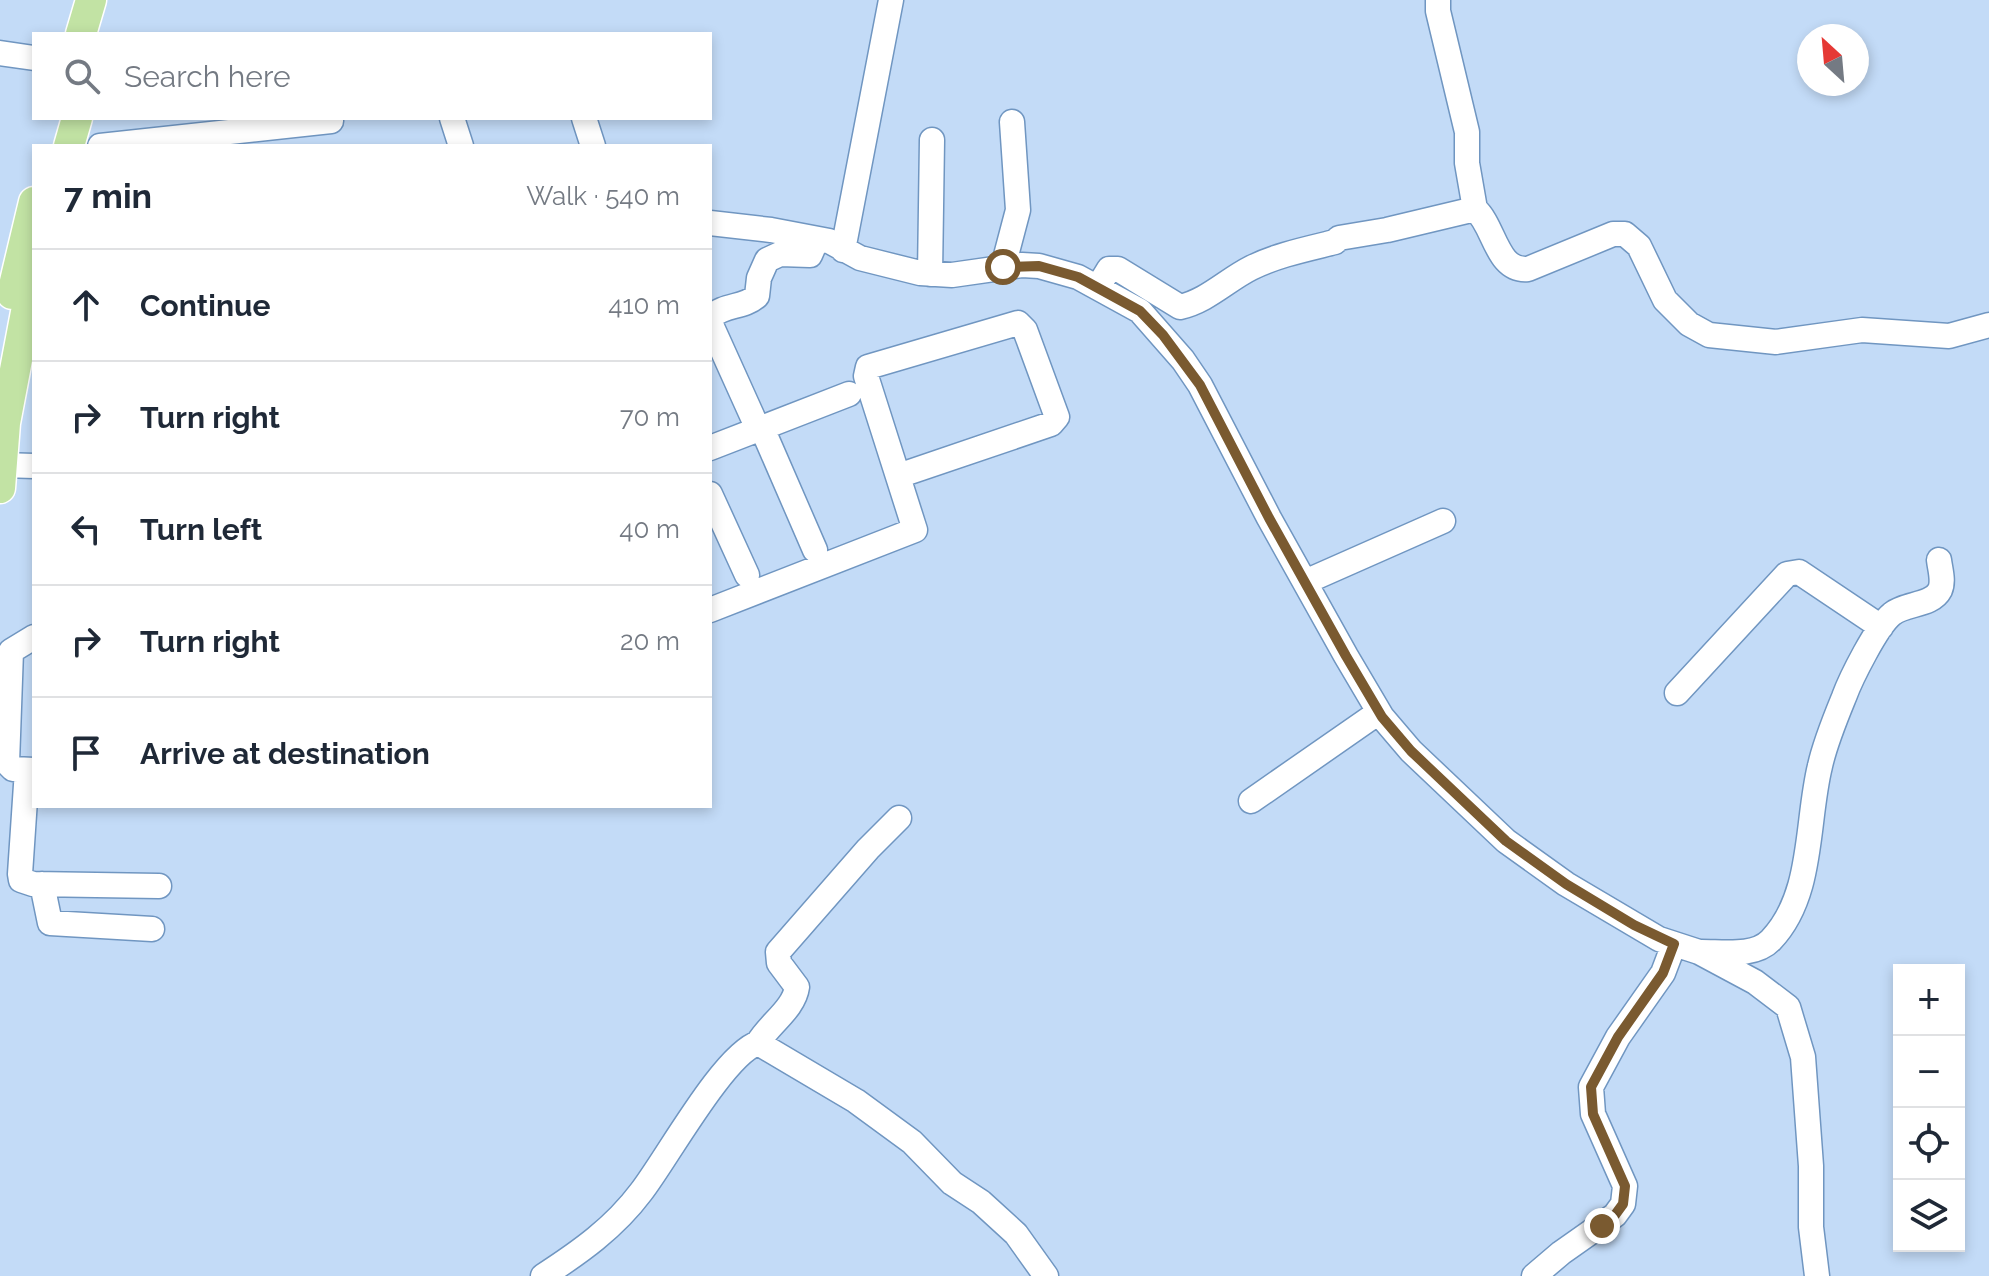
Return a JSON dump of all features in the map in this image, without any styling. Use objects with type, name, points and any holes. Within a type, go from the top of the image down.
[{"type":"main road","points":[[82,32],[91,0]]},
{"type":"main road","points":[[101,32],[109,0]]},
{"type":"main road","points":[[50,144],[56,120]]},
{"type":"main road","points":[[70,144],[76,120]]},
{"type":"main road","points":[[1,476],[14,341],[32,216]]},
{"type":"main road","points":[[14,341],[32,277]]},
{"type":"street","points":[[843,250],[891,0]]},
{"type":"street","points":[[1438,0],[1467,132],[1467,163],[1475,209],[1486,222],[1507,264],[1516,270],[1528,269],[1613,234],[1625,234],[1639,246],[1665,300],[1689,324],[1709,335],[1776,342],[1862,330],[1949,336],[1989,325]]},
{"type":"street","points":[[0,53],[32,58]]},
{"type":"street","points":[[0,69],[32,74]]},
{"type":"street","points":[[453,120],[460,144]]},
{"type":"street","points":[[585,120],[592,144]]},
{"type":"street","points":[[113,144],[236,125],[331,121]]},
{"type":"street","points":[[1003,267],[1018,210],[1012,122]]},
{"type":"street","points":[[930,274],[932,140]]},
{"type":"street","points":[[1098,287],[1109,269],[1113,268],[1180,307],[1189,305],[1250,268],[1273,259],[1335,242],[1339,238],[1475,209]]},
{"type":"street","points":[[712,223],[829,241],[868,260],[930,274],[952,275],[1003,267],[1039,266],[1078,277],[1140,311],[1183,360],[1200,385],[1305,582],[1379,712],[1411,751],[1506,841],[1566,884],[1634,925],[1699,952],[1772,993],[1788,1007],[1803,1057],[1811,1166],[1811,1227],[1817,1276]]},
{"type":"street","points":[[712,316],[719,309],[751,301],[757,296],[759,278],[767,260],[780,254],[810,255],[817,239]]},
{"type":"street","points":[[712,609],[915,530],[866,376],[868,367],[1018,323],[1025,330],[1057,417],[1051,424],[898,476]]},
{"type":"street","points":[[712,327],[718,358],[760,428],[815,550]]},
{"type":"street","points":[[712,447],[849,394]]},
{"type":"street","points":[[1,476],[32,467]]},
{"type":"street","points":[[712,498],[747,575]]},
{"type":"street","points":[[1305,582],[1443,521]]},
{"type":"street","points":[[1699,952],[1752,951],[1772,939],[1795,901],[1820,766],[1845,694],[1881,627],[1892,614],[1905,606],[1931,599],[1939,591],[1939,560]]},
{"type":"street","points":[[1677,693],[1787,574],[1799,572],[1881,627]]},
{"type":"street","points":[[32,638],[11,651],[7,763],[13,769],[30,770],[21,880],[42,884],[159,886]]},
{"type":"street","points":[[1251,801],[1379,712]]},
{"type":"street","points":[[543,1276],[584,1249],[615,1221],[641,1192],[680,1132],[725,1073],[743,1053],[758,1043],[795,997],[797,987],[779,963],[778,952],[899,818]]},
{"type":"street","points":[[42,884],[50,923],[152,929]]},
{"type":"street","points":[[1534,1276],[1615,1215],[1623,1204],[1625,1186],[1593,1114],[1591,1087],[1618,1037],[1663,973],[1674,944]]},
{"type":"street","points":[[758,1043],[856,1101],[912,1142],[952,1183],[981,1202],[1016,1234],[1046,1276]]},
{"type":"route","points":[[1003,267],[1039,266],[1078,277],[1140,311],[1163,335],[1200,385],[1269,518],[1382,717],[1411,751],[1506,841],[1566,884],[1659,939],[1674,944],[1663,973],[1618,1037],[1591,1087],[1593,1114],[1626,1194],[1615,1215],[1602,1226]]}]
